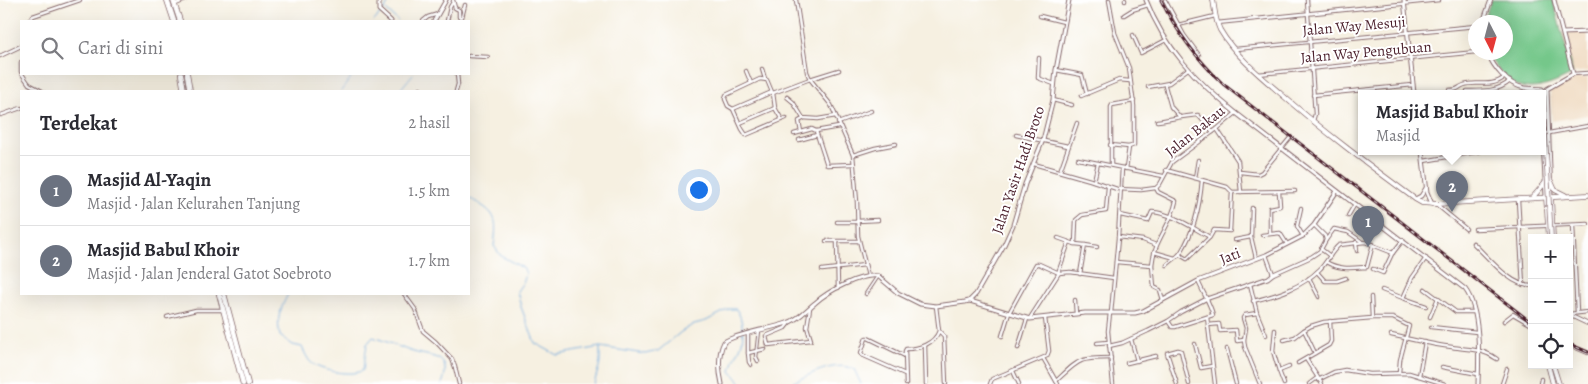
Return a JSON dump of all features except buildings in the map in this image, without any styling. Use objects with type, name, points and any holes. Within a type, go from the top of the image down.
[{"type":"highway","points":[[167,0],[174,20]]},
{"type":"highway","points":[[174,2],[180,20]]},
{"type":"highway","points":[[181,75],[184,90]]},
{"type":"highway","points":[[188,75],[190,90]]},
{"type":"highway","points":[[219,295],[243,384]]},
{"type":"highway","points":[[224,295],[248,384]]},
{"type":"main road","points":[[1214,0],[1215,16],[1223,34],[1258,74],[1313,121],[1422,203],[1518,200],[1588,195]]},
{"type":"main road","points":[[1548,126],[1551,234]]},
{"type":"main road","points":[[1551,181],[1559,192],[1569,196]]},
{"type":"main road","points":[[1531,198],[1539,192],[1545,183]]},
{"type":"main road","points":[[1550,227],[1551,197]]},
{"type":"main road","points":[[1546,198],[1551,234]]},
{"type":"main road","points":[[1551,369],[1556,384]]},
{"type":"street","points":[[30,20],[33,16],[80,0]]},
{"type":"street","points":[[174,2],[186,0]]},
{"type":"street","points":[[379,0],[380,10],[390,20]]},
{"type":"street","points":[[435,20],[446,0]]},
{"type":"street","points":[[796,0],[806,68],[810,79],[829,101],[852,155],[859,241],[868,276]]},
{"type":"street","name":"Jalan Yasir Hadi Broto","points":[[969,301],[978,290],[1008,238],[1043,140],[1053,100],[1056,70],[1069,0]]},
{"type":"street","points":[[1109,0],[1115,33],[1129,68],[1134,101],[1134,145],[1128,147],[1110,145]]},
{"type":"street","points":[[1146,0],[1166,40],[1204,87],[1465,289],[1472,301],[1477,332],[1479,349],[1478,384]]},
{"type":"street","points":[[1166,0],[1178,25],[1199,55]]},
{"type":"street","points":[[1306,0],[1315,116],[1313,121]]},
{"type":"street","points":[[1217,22],[1439,0]]},
{"type":"street","points":[[1485,15],[1491,0]]},
{"type":"street","points":[[1554,0],[1574,74]]},
{"type":"street","points":[[453,1],[455,8],[459,10],[459,17],[462,17],[465,5]]},
{"type":"street","points":[[447,20],[453,1]]},
{"type":"street","points":[[1404,2],[1414,90]]},
{"type":"street","points":[[1124,15],[1132,10],[1148,6]]},
{"type":"street","points":[[424,20],[434,14],[438,14]]},
{"type":"street","points":[[1040,16],[1064,22]]},
{"type":"street","points":[[1178,25],[1215,16]]},
{"type":"street","name":"Jalan Way Mesuji","points":[[1235,49],[1468,27]]},
{"type":"street","points":[[1563,33],[1588,32]]},
{"type":"street","points":[[1133,35],[1140,53],[1166,40]]},
{"type":"street","points":[[0,56],[20,46]]},
{"type":"street","name":"Jalan Way Pengubuan","points":[[1258,74],[1468,53]]},
{"type":"street","points":[[470,56],[488,57]]},
{"type":"street","points":[[1039,58],[1038,78],[1054,84]]},
{"type":"street","points":[[1491,60],[1494,66],[1510,81],[1531,90]]},
{"type":"street","points":[[762,69],[782,120]]},
{"type":"street","points":[[1148,87],[1169,83],[1188,69]]},
{"type":"street","points":[[733,108],[839,70]]},
{"type":"street","points":[[1056,70],[1082,75],[1087,94]]},
{"type":"street","points":[[746,71],[751,83]]},
{"type":"street","points":[[1548,126],[1546,94],[1548,88],[1574,74],[1588,73]]},
{"type":"street","points":[[23,75],[27,82],[40,90]]},
{"type":"street","points":[[456,90],[457,75]]},
{"type":"street","points":[[1449,90],[1457,90],[1464,85],[1491,84],[1499,82],[1505,77]]},
{"type":"street","points":[[765,79],[760,79],[726,95],[728,106],[733,108],[744,134],[749,135],[786,118]]},
{"type":"street","points":[[1081,96],[1119,80],[1130,81]]},
{"type":"street","points":[[1486,90],[1495,89],[1510,81]]},
{"type":"street","points":[[1491,84],[1495,89]]},
{"type":"street","points":[[1313,94],[1413,85]]},
{"type":"street","points":[[1166,86],[1171,107],[1179,116]]},
{"type":"street","points":[[1526,88],[1543,90]]},
{"type":"street","points":[[787,97],[804,118]]},
{"type":"street","points":[[1053,100],[1072,105]]},
{"type":"street","points":[[1110,166],[1111,106],[1134,101]]},
{"type":"street","points":[[1,115],[20,108]]},
{"type":"street","points":[[740,124],[776,108]]},
{"type":"street","points":[[838,122],[855,118],[871,111]]},
{"type":"street","name":"Jalan Bakau","points":[[1156,188],[1166,170],[1178,156],[1218,129],[1236,113]]},
{"type":"street","points":[[1157,121],[1179,116],[1198,115],[1213,132]]},
{"type":"street","points":[[801,132],[799,121],[804,118],[836,116]]},
{"type":"street","points":[[1060,171],[1077,123]]},
{"type":"street","points":[[1551,197],[1547,134],[1588,126]]},
{"type":"street","points":[[794,134],[839,127]]},
{"type":"street","points":[[1218,129],[1238,161],[1241,192]]},
{"type":"street","points":[[816,131],[828,166],[854,164]]},
{"type":"street","points":[[799,140],[817,135]]},
{"type":"street","points":[[1016,135],[1068,146]]},
{"type":"street","points":[[1240,172],[1262,172],[1290,138]]},
{"type":"street","points":[[852,155],[896,144]]},
{"type":"street","points":[[1126,169],[1128,147]]},
{"type":"street","points":[[1423,155],[1427,188],[1434,204],[1466,229]]},
{"type":"street","points":[[1424,161],[1459,155]]},
{"type":"street","points":[[1543,155],[1546,198]]},
{"type":"street","points":[[1078,159],[1163,176]]},
{"type":"street","points":[[1195,178],[1198,160]]},
{"type":"street","points":[[1094,181],[1098,163]]},
{"type":"street","points":[[1034,164],[1120,190],[1156,188],[1158,192],[1176,201],[1171,218],[1156,245],[1152,264],[1154,287],[1158,288],[1163,300]]},
{"type":"street","points":[[1113,384],[1109,346],[1110,313],[1120,215],[1122,168]]},
{"type":"street","points":[[1166,170],[1229,187],[1232,192],[1230,230],[1215,229],[1187,259],[1180,254]]},
{"type":"street","points":[[1166,265],[1180,254],[1193,228],[1200,202],[1202,180]]},
{"type":"street","points":[[1075,244],[1076,220],[1082,215],[1106,211],[1108,187]]},
{"type":"street","points":[[1415,199],[1427,188]]},
{"type":"street","name":"Jati","points":[[1028,319],[1076,314],[1143,311],[1198,281],[1266,255],[1303,236],[1314,226],[1337,190]]},
{"type":"street","points":[[1232,192],[1295,191]]},
{"type":"street","points":[[1270,233],[1270,208],[1280,206],[1279,192]]},
{"type":"street","points":[[1518,200],[1522,285]]},
{"type":"street","points":[[1348,216],[1356,204]]},
{"type":"street","points":[[1252,208],[1251,237],[1256,258]]},
{"type":"street","points":[[1301,208],[1297,226],[1303,236]]},
{"type":"street","points":[[1120,215],[1148,221],[1152,212],[1193,228],[1208,236],[1208,238]]},
{"type":"street","points":[[837,222],[878,220]]},
{"type":"street","points":[[1475,229],[1588,224]]},
{"type":"street","points":[[1573,225],[1576,313]]},
{"type":"street","points":[[1314,226],[1325,236],[1326,240]]},
{"type":"street","points":[[1109,346],[1131,339],[1168,321],[1206,299],[1268,278],[1272,274],[1303,262],[1322,249],[1334,229],[1348,232],[1362,242]]},
{"type":"street","points":[[1262,235],[1280,233],[1287,244]]},
{"type":"street","points":[[1118,236],[1143,240],[1156,245]]},
{"type":"street","points":[[1235,240],[1251,237]]},
{"type":"street","points":[[1058,238],[1075,244],[1096,247]]},
{"type":"street","points":[[1373,269],[1383,273],[1393,253],[1403,240]]},
{"type":"street","points":[[826,241],[859,241]]},
{"type":"street","points":[[837,242],[838,289]]},
{"type":"street","points":[[1018,348],[1028,319],[1059,273],[1069,242]]},
{"type":"street","points":[[1356,242],[1357,251]]},
{"type":"street","points":[[1254,301],[1290,291],[1317,272],[1339,245],[1362,242],[1373,244],[1393,253]]},
{"type":"street","points":[[1473,243],[1511,279],[1522,285],[1528,286]]},
{"type":"street","points":[[1326,262],[1334,267],[1342,268],[1367,267],[1373,244]]},
{"type":"street","points":[[1080,274],[1085,245]]},
{"type":"street","points":[[1322,249],[1330,256]]},
{"type":"street","points":[[1154,252],[1175,258]]},
{"type":"street","points":[[1266,255],[1272,274]]},
{"type":"street","points":[[1403,298],[1411,279],[1426,258]]},
{"type":"street","points":[[1116,262],[1152,264]]},
{"type":"street","points":[[1002,336],[1009,313],[1037,263],[1059,273],[1114,278]]},
{"type":"street","points":[[822,270],[865,265]]},
{"type":"street","points":[[1317,272],[1325,281],[1340,281],[1346,278]]},
{"type":"street","points":[[810,307],[807,327],[811,340],[768,345],[766,336],[785,328],[818,300],[868,276],[878,276],[906,299],[920,304],[936,306],[969,301],[1028,319]]},
{"type":"street","points":[[866,294],[878,276]]},
{"type":"street","points":[[1309,278],[1319,297]]},
{"type":"street","points":[[1168,321],[1174,328],[1207,318],[1213,314],[1198,281]]},
{"type":"street","points":[[1250,284],[1257,314],[1266,335]]},
{"type":"street","points":[[1425,289],[1456,312],[1474,312]]},
{"type":"street","points":[[1382,290],[1426,306]]},
{"type":"street","points":[[405,295],[415,309],[423,331],[452,359],[456,367],[459,384]]},
{"type":"street","points":[[1371,298],[1372,318]]},
{"type":"street","points":[[1430,317],[1438,298]]},
{"type":"street","points":[[1075,300],[1076,314]]},
{"type":"street","points":[[906,384],[906,349],[925,346],[936,338],[939,331],[936,306]]},
{"type":"street","points":[[167,317],[196,310],[222,310]]},
{"type":"street","points":[[1573,314],[1588,312]]},
{"type":"street","points":[[1257,314],[1245,315],[1243,318],[1246,328],[1244,340],[1260,384]]},
{"type":"street","points":[[1504,321],[1513,314],[1529,324]]},
{"type":"street","points":[[1573,317],[1588,324]]},
{"type":"street","points":[[990,384],[992,379],[1047,356],[1045,318]]},
{"type":"street","points":[[1207,318],[1215,384]]},
{"type":"street","points":[[1284,340],[1317,324],[1372,318],[1393,318],[1409,326],[1400,360],[1399,373]]},
{"type":"street","points":[[1298,363],[1330,343],[1330,322]]},
{"type":"street","points":[[722,384],[720,372],[721,348],[724,342],[789,323]]},
{"type":"street","points":[[1208,326],[1218,324],[1220,325],[1220,331],[1236,330],[1236,341],[1244,340]]},
{"type":"street","points":[[1430,327],[1477,332]]},
{"type":"street","points":[[758,361],[756,352],[760,330]]},
{"type":"street","points":[[1275,330],[1273,351],[1284,384]]},
{"type":"street","points":[[1304,330],[1315,353]]},
{"type":"street","points":[[939,331],[944,336],[946,384]]},
{"type":"street","points":[[748,334],[748,353],[751,365]]},
{"type":"street","points":[[1391,335],[1452,347],[1479,349],[1497,359]]},
{"type":"street","points":[[905,356],[868,338],[866,338],[861,353],[880,364],[906,374]]},
{"type":"street","points":[[1131,339],[1137,361]]},
{"type":"street","points":[[1097,343],[1109,342]]},
{"type":"street","points":[[1420,376],[1424,342]]},
{"type":"street","points":[[1195,344],[1201,368],[1212,366]]},
{"type":"street","points":[[925,346],[926,384]]},
{"type":"street","points":[[1573,347],[1588,353]]},
{"type":"street","points":[[748,353],[765,349]]},
{"type":"street","points":[[1227,349],[1236,384]]},
{"type":"street","points":[[1177,384],[1167,353],[1180,350],[1189,384]]},
{"type":"street","points":[[1127,363],[1156,356]]},
{"type":"street","points":[[749,362],[756,357]]},
{"type":"street","points":[[1043,358],[1057,382],[1078,361],[1085,358],[1110,358]]},
{"type":"street","points":[[1306,359],[1322,384]]},
{"type":"street","points":[[1279,371],[1289,367]]},
{"type":"street","points":[[1442,367],[1478,374]]},
{"type":"street","points":[[1502,384],[1507,369]]},
{"type":"street","points":[[1012,370],[1019,384]]},
{"type":"street","points":[[1309,384],[1340,371],[1370,374],[1399,373],[1420,376],[1445,384]]},
{"type":"street","points":[[1540,384],[1541,379]]},
{"type":"shaded area","points":[[1588,32],[1588,71],[1572,73],[1563,33]]},
{"type":"shaded area","points":[[1577,78],[1588,78],[1588,115],[1552,121],[1550,91]]},
{"type":"green space","points":[[1491,0],[1553,0],[1573,74],[1539,87],[1530,88],[1513,84],[1505,78],[1492,60],[1513,60],[1513,15],[1486,15]]},
{"type":"waterway","points":[[375,20],[390,0]]},
{"type":"waterway","points":[[386,10],[397,20]]},
{"type":"waterway","points":[[342,90],[351,75]]},
{"type":"waterway","points":[[400,90],[412,75]]},
{"type":"waterway","points":[[470,199],[485,208],[493,216],[496,228],[494,246],[501,256],[523,268],[526,273],[524,281],[517,291],[535,343],[557,355],[600,347],[645,354],[658,351],[694,324],[706,321],[729,309],[736,309],[742,322],[743,334],[742,344],[731,371],[742,384]]},
{"type":"waterway","points":[[288,295],[278,324],[280,336],[293,345],[302,347],[307,357],[317,367],[345,373],[363,370],[367,344],[373,337],[410,351],[438,358],[445,367],[442,384]]},
{"type":"waterway","points":[[594,384],[600,363],[600,348]]},
{"type":"waterway","points":[[789,384],[812,373],[838,366],[854,369],[861,384]]},
{"type":"railway","points":[[1161,0],[1188,45],[1223,84],[1528,320]]},
{"type":"railway","points":[[1573,346],[1588,352]]},
{"type":"place","name":"Masjid Babul Khoir","points":[[1452,212]]},
{"type":"place","name":"Masjid Al-Yaqin","points":[[1368,247]]}]
